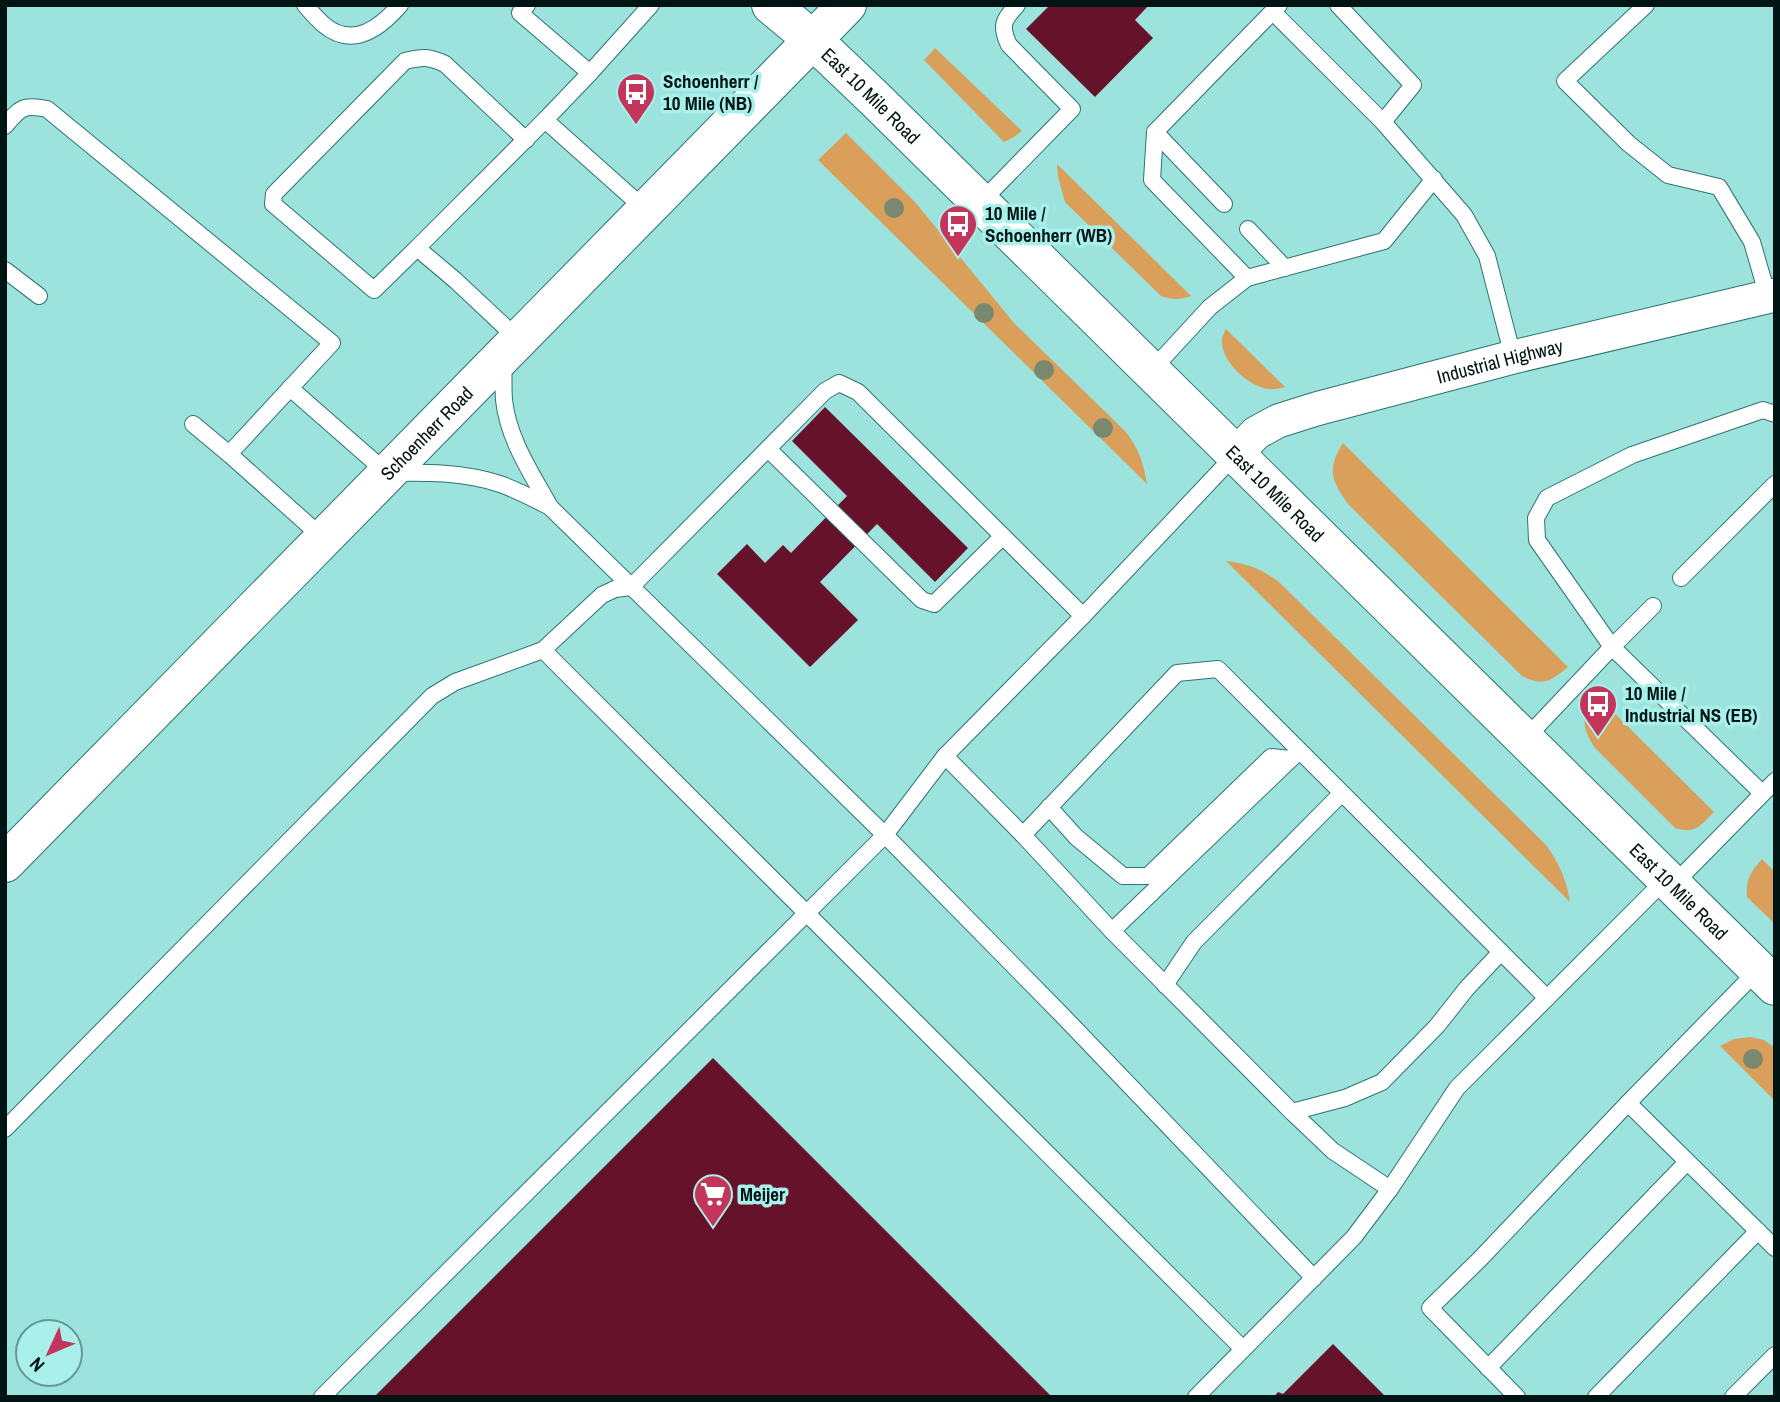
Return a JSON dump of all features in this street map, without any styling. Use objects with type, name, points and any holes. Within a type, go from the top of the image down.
[{"type":"main road","name":"East 10 Mile Road","points":[[771,5],[813,40],[875,99],[1766,978]]},
{"type":"main road","name":"Schoenherr Road","points":[[5,863],[848,5]]},
{"type":"street","name":"Industrial Highway","points":[[1236,454],[1256,433],[1278,421],[1316,409],[1513,357],[1771,296]]},
{"type":"lane","points":[[305,5],[326,27],[341,34],[359,36],[375,28],[400,5]]},
{"type":"lane","points":[[527,5],[520,13],[590,74]]},
{"type":"lane","points":[[526,139],[445,64],[423,57],[405,61],[274,194],[273,204],[374,290],[417,248],[526,139],[545,120],[590,74],[651,5]]},
{"type":"lane","points":[[1338,5],[1413,85],[1382,122]]},
{"type":"lane","points":[[1646,5],[1564,81],[1629,144],[1668,175],[1719,187],[1752,242],[1771,296]]},
{"type":"lane","points":[[980,203],[1072,109],[1009,45],[1003,32],[1006,17],[1012,7]]},
{"type":"lane","points":[[1247,278],[1152,180],[1155,132],[1276,9],[1382,122],[1464,215],[1487,256],[1513,357]]},
{"type":"lane","points":[[5,126],[20,108],[32,106],[47,109],[332,344],[229,454]]},
{"type":"lane","points":[[545,120],[647,211]]},
{"type":"lane","points":[[1155,132],[1224,204]]},
{"type":"lane","points":[[1151,371],[1210,307],[1247,278],[1384,241],[1434,179]]},
{"type":"lane","points":[[1248,229],[1285,268]]},
{"type":"lane","points":[[417,248],[455,280],[511,348],[504,402],[512,432],[550,507],[885,835],[1314,1278]]},
{"type":"lane","points":[[5,270],[39,296]]},
{"type":"lane","points":[[5,1129],[432,696],[455,682],[543,650],[602,595],[615,589],[632,587],[825,391],[839,383],[858,392],[1083,616]]},
{"type":"lane","points":[[290,388],[387,474],[429,472],[463,476],[500,484],[550,507]]},
{"type":"lane","points":[[1762,793],[1612,647],[1537,540],[1536,518],[1547,498],[1632,455],[1763,410],[1775,414]]},
{"type":"lane","points":[[192,424],[323,538]]},
{"type":"lane","points":[[768,449],[922,600],[934,604],[1003,536]]},
{"type":"lane","points":[[322,1397],[885,835],[945,756],[1083,616],[1236,454]]},
{"type":"lane","points":[[1681,578],[1775,484]]},
{"type":"lane","points":[[1525,739],[1653,606]]},
{"type":"lane","points":[[543,650],[1243,1349]]},
{"type":"lane","points":[[1023,835],[1177,674],[1218,670],[1295,755],[1341,793],[1547,998]]},
{"type":"lane","points":[[1049,807],[1076,837],[1123,876],[1148,876],[1271,757],[1295,755]]},
{"type":"lane","points":[[1112,931],[1295,755]]},
{"type":"lane","points":[[945,756],[1112,931],[1292,1112],[1333,1151],[1390,1189]]},
{"type":"lane","points":[[1196,1397],[1354,1237],[1390,1189],[1457,1088],[1547,998],[1775,781]]},
{"type":"lane","points":[[1165,985],[1194,942],[1341,793]]},
{"type":"lane","points":[[1292,1112],[1345,1098],[1382,1082],[1437,1026],[1466,988],[1501,952]]},
{"type":"lane","points":[[1517,1397],[1430,1308],[1628,1103],[1766,978]]},
{"type":"lane","points":[[1628,1103],[1775,1248]]},
{"type":"lane","points":[[1488,1368],[1687,1162]]},
{"type":"lane","points":[[1596,1397],[1758,1231]]},
{"type":"lane","points":[[1733,1397],[1775,1355]]},
{"type":"shaded area","points":[[935,48],[1022,131],[1004,142],[924,60]]},
{"type":"shaded area","points":[[846,133],[915,202],[1014,323],[1125,431],[1140,456],[1147,484],[818,160]]},
{"type":"shaded area","points":[[1057,164],[1191,296],[1176,299],[1161,296],[1065,202]]},
{"type":"shaded area","points":[[1226,329],[1285,387],[1261,387],[1237,372],[1223,347],[1222,339]]},
{"type":"shaded area","points":[[1343,443],[1568,667],[1541,682],[1522,676],[1349,505],[1333,476],[1334,461]]},
{"type":"shaded area","points":[[1226,561],[1254,568],[1279,582],[1547,846],[1562,872],[1570,902]]},
{"type":"shaded area","points":[[1596,695],[1714,812],[1701,825],[1688,830],[1675,828],[1595,748],[1585,728],[1585,715]]},
{"type":"shaded area","points":[[1762,859],[1775,872],[1775,924],[1747,897],[1750,876]]},
{"type":"shaded area","points":[[1750,1037],[1764,1040],[1775,1048],[1775,1101],[1720,1046],[1734,1039]]},
{"type":"building","points":[[1050,5],[1149,5],[1135,20],[1153,38],[1095,97],[1026,29]]},
{"type":"building","points":[[825,407],[968,548],[935,582],[877,524],[820,582],[858,620],[810,667],[717,574],[747,544],[765,563],[783,545],[791,553],[847,496],[792,441]]},
{"type":"building","name":"Meijer","points":[[713,1058],[1052,1397],[374,1397]]},
{"type":"building","points":[[1333,1344],[1386,1397],[1274,1397],[1278,1392],[1283,1394]]},
{"type":"place","name":"Schoenherr / 10 Mile (NB)","points":[[636,126]]},
{"type":"place","name":"10 Mile / Schoenherr (WB)","points":[[958,258]]},
{"type":"place","name":"10 Mile / Industrial NS (EB)","points":[[1598,738]]},
{"type":"place","name":"Meijer","points":[[713,1228]]}]
